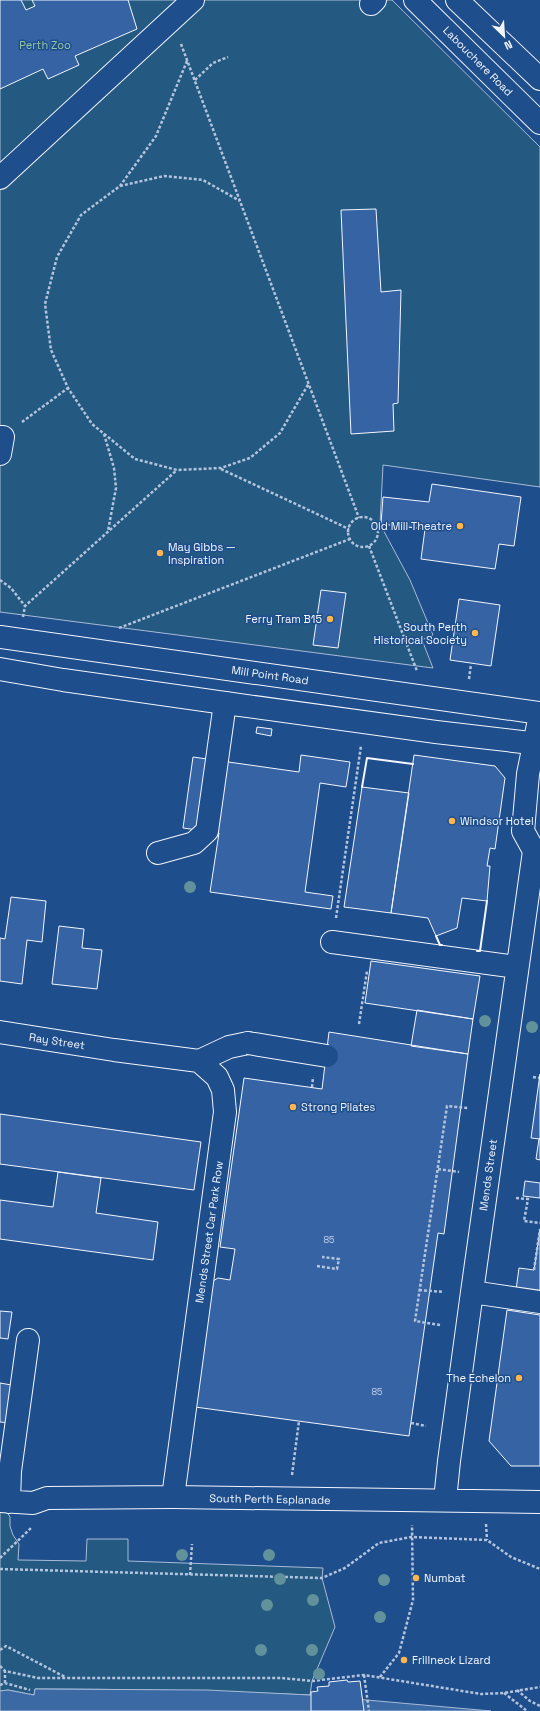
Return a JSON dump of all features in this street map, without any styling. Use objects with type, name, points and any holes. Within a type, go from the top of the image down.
[{"type":"street","points":[[0,178],[193,0]]},
{"type":"street","name":"Labouchere Road","points":[[415,0],[540,123]]},
{"type":"street","points":[[457,0],[540,79]]},
{"type":"street","name":"Mill Point Road","points":[[0,636],[540,714]]},
{"type":"street","points":[[0,669],[63,680],[225,703],[436,732],[537,744]]},
{"type":"street","points":[[158,853],[194,843],[207,832],[225,703]]},
{"type":"street","name":"Mends Street","points":[[446,1500],[449,1461],[517,967],[537,858],[523,831],[527,784],[537,744],[540,714]]},
{"type":"street","points":[[332,942],[371,946],[517,967]]},
{"type":"street","name":"Ray Street","points":[[0,1032],[114,1050],[199,1061]]},
{"type":"street","points":[[199,1061],[228,1047],[248,1043],[327,1056]]},
{"type":"street","name":"Mends Street Car Park Row","points":[[173,1497],[225,1112],[224,1090],[217,1077],[199,1061]]},
{"type":"street","points":[[472,1292],[540,1302]]},
{"type":"street","points":[[4,1502],[10,1471],[28,1340]]},
{"type":"street","name":"South Perth Esplanade","points":[[4,1502],[33,1503],[47,1498],[173,1497],[540,1502]]},
{"type":"path","points":[[167,25],[178,37],[359,518]]},
{"type":"path","points":[[194,80],[213,63],[228,57]]},
{"type":"path","points":[[187,61],[156,136],[120,186],[81,215],[57,257],[45,304],[52,350],[68,388],[92,424],[135,458],[177,470],[221,468],[250,458],[280,433],[309,383]]},
{"type":"path","points":[[120,186],[164,176],[203,180],[240,202]]},
{"type":"path","points":[[1,443],[68,388]]},
{"type":"path","points":[[104,434],[114,468],[116,488],[108,532]]},
{"type":"path","points":[[221,468],[348,529]]},
{"type":"path","points":[[23,620],[25,606],[177,470]]},
{"type":"path","points":[[359,518],[368,518],[376,523],[379,532],[376,540],[369,546],[358,546],[350,539],[348,529],[352,522],[359,518]]},
{"type":"path","points":[[114,630],[350,539]]},
{"type":"path","points":[[369,546],[419,675]]},
{"type":"path","points":[[0,580],[11,588],[25,606]]},
{"type":"path","points":[[469,680],[471,664]]},
{"type":"path","points":[[332,942],[362,739]]},
{"type":"path","points":[[359,1024],[371,946]]},
{"type":"path","points":[[312,1087],[313,1077]]},
{"type":"path","points":[[533,1077],[539,1078]]},
{"type":"path","points":[[440,1325],[415,1321],[447,1106],[468,1108]]},
{"type":"path","points":[[438,1169],[459,1172]]},
{"type":"path","points":[[516,1198],[528,1199],[524,1221],[540,1224]]},
{"type":"path","points":[[534,1270],[540,1229]]},
{"type":"path","points":[[317,1266],[337,1268],[338,1259],[322,1257]]},
{"type":"path","points":[[420,1290],[444,1292]]},
{"type":"path","points":[[292,1480],[299,1421]]},
{"type":"path","points":[[411,1423],[426,1426]]},
{"type":"path","points":[[486,1522],[487,1540]]},
{"type":"path","points":[[0,1558],[32,1528]]},
{"type":"path","points":[[380,1678],[400,1653],[413,1600],[411,1537]]},
{"type":"path","points":[[0,1569],[322,1578],[345,1568],[379,1543],[411,1537],[487,1540],[511,1557],[540,1569]]},
{"type":"path","points":[[190,1575],[192,1544]]},
{"type":"path","points":[[0,1650],[6,1646],[65,1678]]},
{"type":"path","points":[[0,1666],[5,1672],[5,1683]]},
{"type":"path","points":[[5,1672],[38,1678],[281,1678],[312,1681],[364,1675],[481,1694],[540,1687]]},
{"type":"path","points":[[364,1675],[369,1711]]},
{"type":"path","points":[[0,1685],[5,1683],[30,1690]]},
{"type":"path","points":[[516,1690],[530,1701],[540,1706]]},
{"type":"path","points":[[504,1692],[527,1711]]},
{"type":"green space","points":[[0,0],[392,0],[540,147],[540,487],[383,465],[380,524],[410,580],[433,635],[422,640],[433,668],[0,612]]},
{"type":"green space","points":[[0,1511],[7,1512],[10,1517],[10,1526],[13,1535],[19,1544],[18,1560],[86,1561],[87,1539],[128,1539],[128,1561],[323,1568],[322,1578],[335,1627],[312,1681],[310,1695],[173,1690],[35,1689],[34,1695],[8,1690],[0,1691]]},
{"type":"shaded area","points":[[35,1689],[207,1690],[310,1695],[491,1711],[0,1711],[0,1691],[8,1690],[34,1695]]},
{"type":"building","name":"Perth Zoo","points":[[0,0],[21,0],[26,10],[35,6],[32,0],[128,0],[137,29],[75,56],[79,65],[48,79],[43,69],[0,89]]},
{"type":"building","points":[[376,209],[381,292],[401,290],[398,403],[393,404],[394,431],[351,434],[341,210]]},
{"type":"building","name":"Old Mill Theatre","points":[[432,484],[521,497],[514,546],[499,544],[495,569],[421,559],[425,529],[381,524],[383,497],[429,502]]},
{"type":"building","name":"Ferry Tram B15","points":[[321,590],[346,593],[338,648],[313,645]]},
{"type":"building","name":"South Perth Historical Society","points":[[459,599],[500,605],[491,666],[450,660]]},
{"type":"building","points":[[257,727],[272,729],[271,736],[256,733]]},
{"type":"building","points":[[301,755],[350,762],[346,787],[320,783],[305,892],[333,896],[331,909],[210,892],[219,833],[183,828],[193,757],[299,772]]},
{"type":"building","name":"Windsor Hotel","points":[[414,755],[495,766],[505,778],[495,849],[490,848],[487,866],[490,866],[487,901],[462,898],[457,928],[436,936],[428,918],[391,913]]},
{"type":"building","points":[[362,787],[409,793],[391,913],[344,907]]},
{"type":"building","points":[[11,897],[46,901],[42,942],[27,940],[22,984],[0,981],[0,938],[5,939]]},
{"type":"building","points":[[59,926],[84,929],[82,948],[102,950],[97,989],[52,984]]},
{"type":"building","points":[[371,961],[480,976],[473,1019],[365,1003]]},
{"type":"building","points":[[417,1010],[473,1019],[468,1054],[411,1046]]},
{"type":"building","points":[[329,1032],[468,1054],[444,1234],[438,1233],[409,1436],[195,1407],[213,1281],[218,1278],[230,1280],[235,1249],[220,1247],[244,1078],[322,1089]]},
{"type":"building","points":[[540,1074],[540,1139],[531,1138]]},
{"type":"building","points":[[0,1114],[201,1142],[194,1190],[0,1164]]},
{"type":"building","points":[[540,1139],[540,1160],[536,1159]]},
{"type":"building","points":[[58,1172],[101,1178],[96,1213],[158,1222],[153,1260],[0,1239],[0,1200],[53,1207]]},
{"type":"building","points":[[525,1181],[540,1183],[540,1198],[523,1196]]},
{"type":"building","points":[[540,1230],[540,1293],[516,1290],[519,1268],[534,1270]]},
{"type":"building","name":"The Echelon","points":[[507,1310],[540,1315],[540,1466],[511,1466],[489,1441]]},
{"type":"building","points":[[0,1311],[12,1312],[8,1339],[0,1338]]},
{"type":"building","points":[[0,1383],[17,1386],[11,1423],[0,1422]]},
{"type":"building","points":[[347,1680],[348,1682],[360,1681],[364,1711],[311,1711],[311,1692],[318,1691],[317,1687],[329,1686],[329,1682]]},
{"type":"wall","points":[[362,787],[367,758],[413,764]]},
{"type":"wall","points":[[477,951],[480,951],[487,901]]},
{"type":"wall","points":[[436,936],[440,945],[442,945]]},
{"type":"place","name":"Old Mill Theatre","points":[[460,526]]},
{"type":"place","name":"May Gibbs — Inspiration","points":[[160,553]]},
{"type":"place","name":"Ferry Tram B15","points":[[330,619]]},
{"type":"place","name":"South Perth Historical Society","points":[[475,633]]},
{"type":"place","name":"Windsor Hotel","points":[[452,821]]},
{"type":"place","name":"Strong Pilates","points":[[293,1107]]},
{"type":"place","name":"The Echelon","points":[[519,1378]]},
{"type":"place","name":"Numbat","points":[[416,1578]]},
{"type":"place","name":"Frillneck Lizard","points":[[404,1660]]}]
